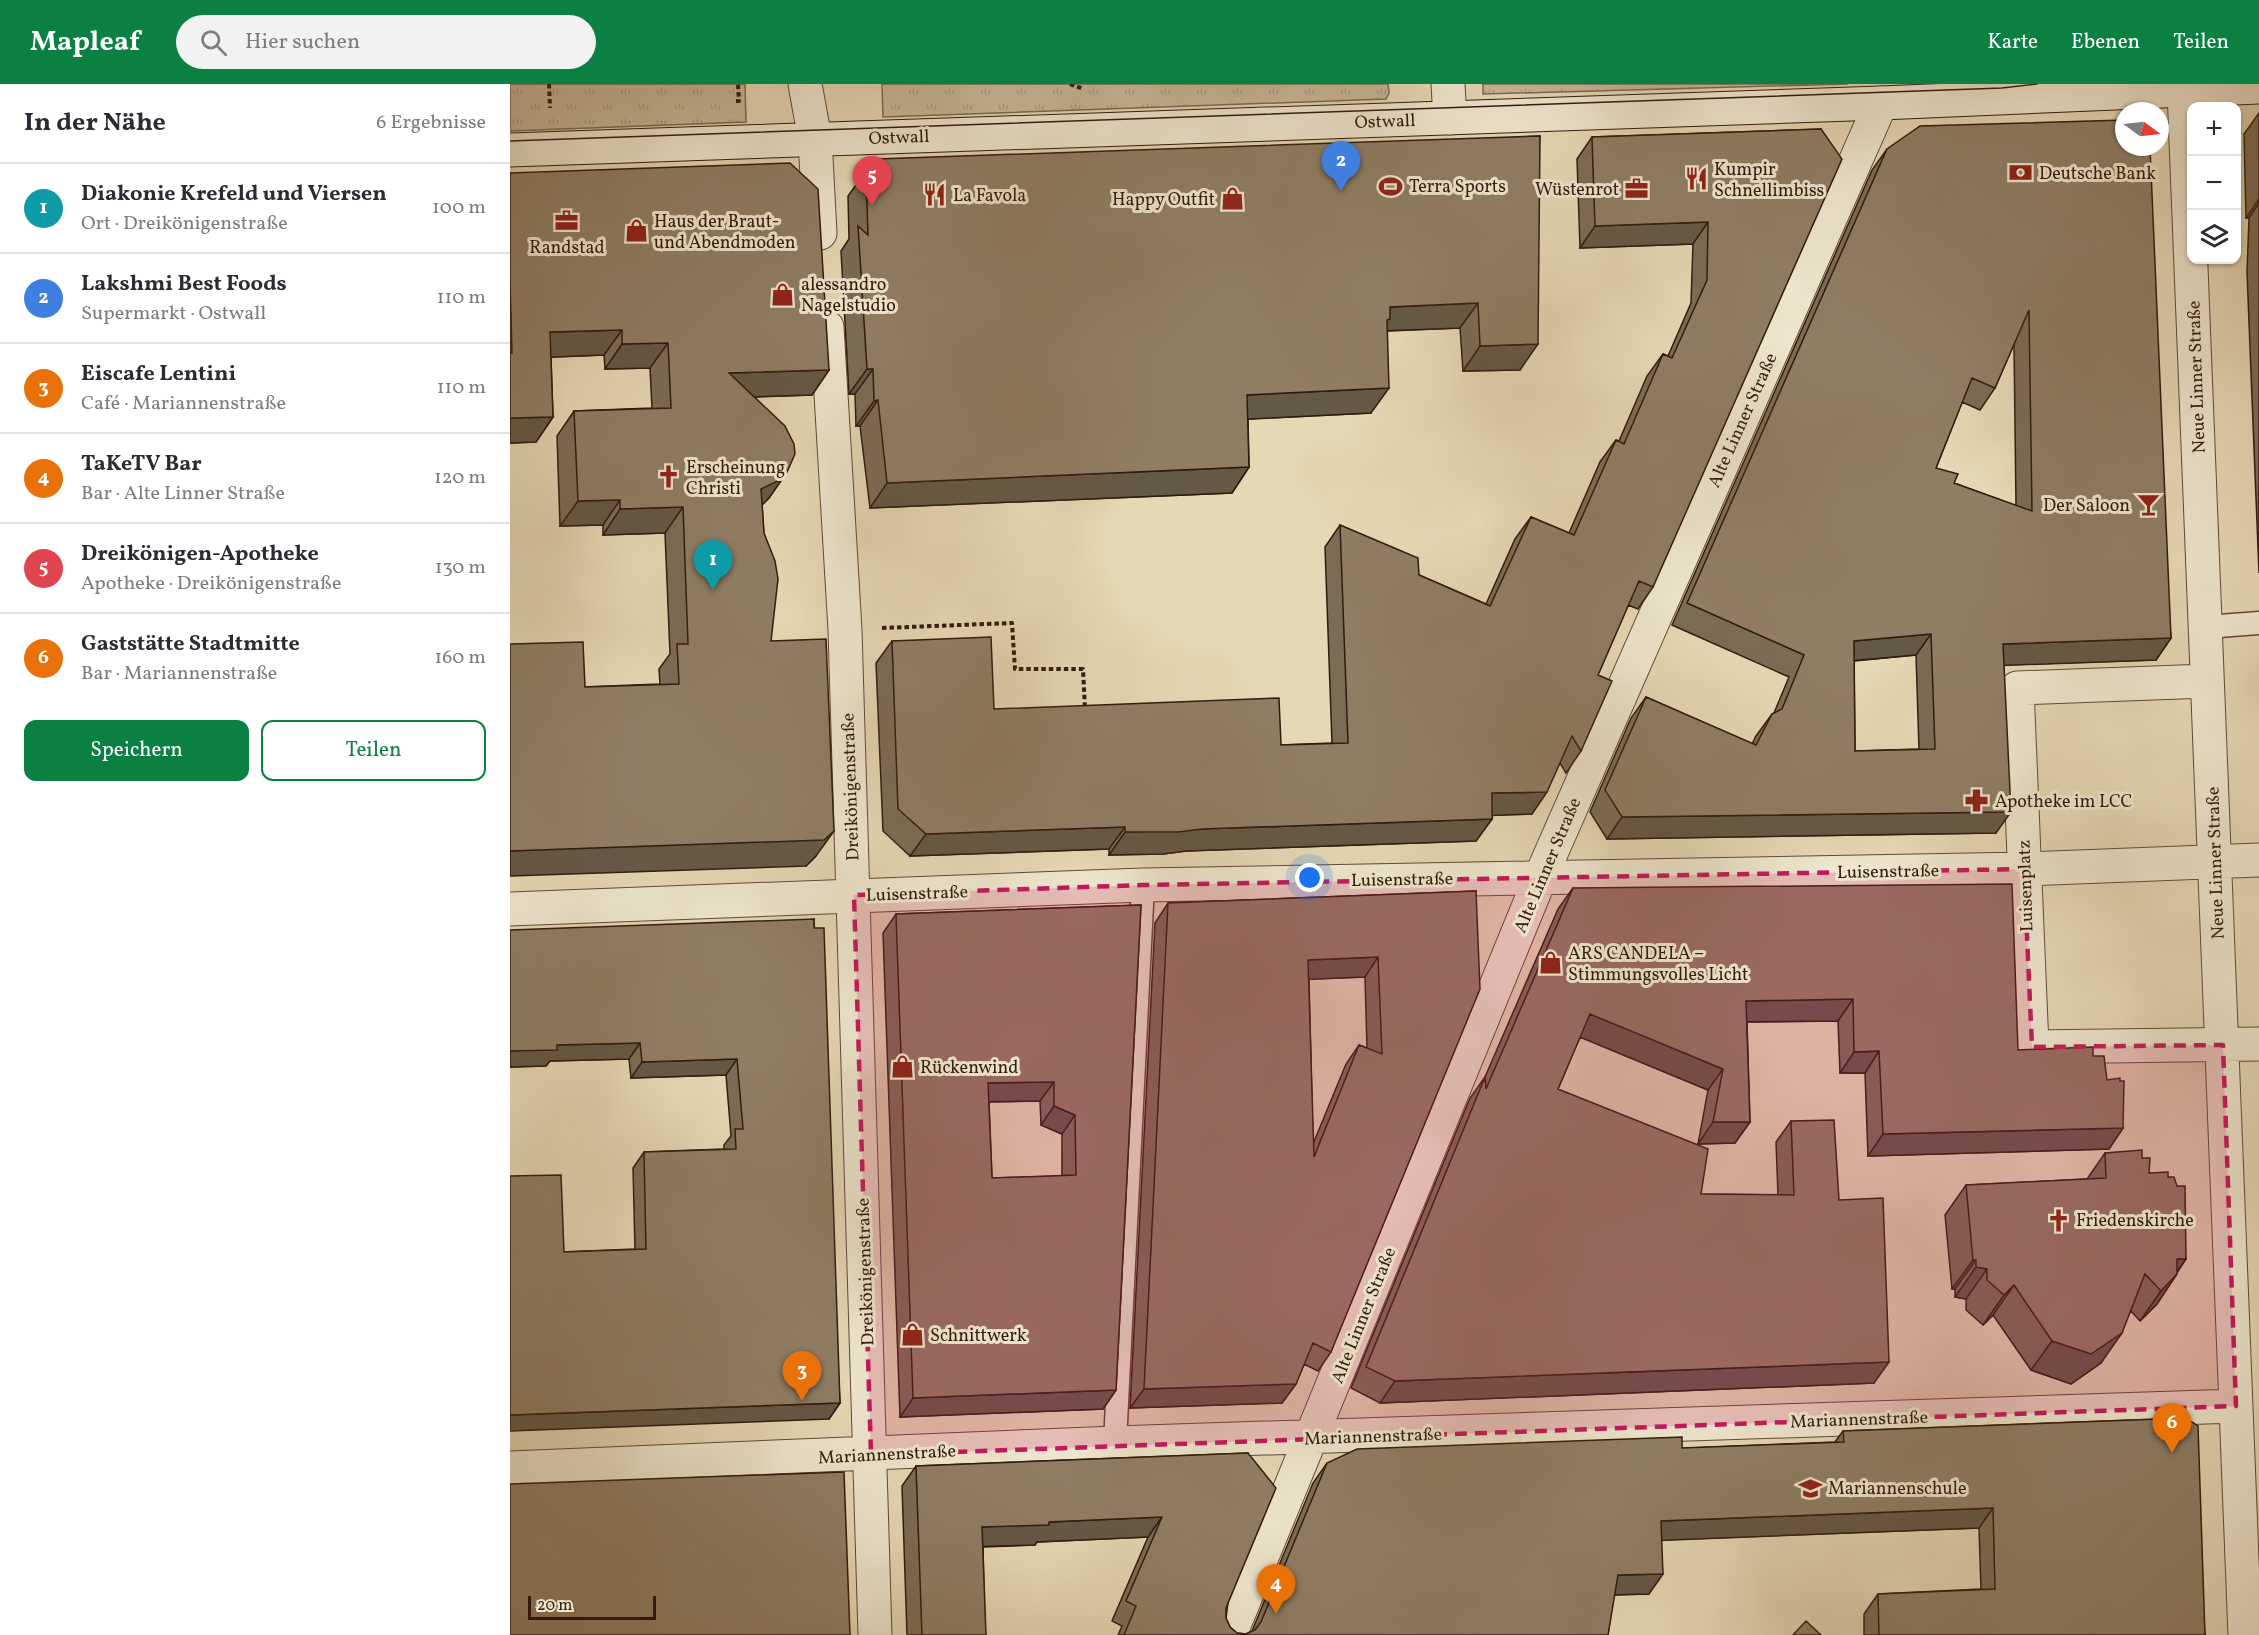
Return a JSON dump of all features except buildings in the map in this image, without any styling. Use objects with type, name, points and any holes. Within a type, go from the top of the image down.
[{"type":"street","points":[[805,84],[815,139],[822,260]]},
{"type":"street","points":[[1448,84],[1450,118]]},
{"type":"street","name":"Ostwall","points":[[510,150],[1881,103],[2259,87]]},
{"type":"street","name":"Neue Linner Straße","points":[[2184,90],[2245,1635]]},
{"type":"street","name":"Alte Linner Straße","points":[[1230,1635],[1313,1438],[1541,876],[1881,103]]},
{"type":"street","name":"Dreikönigenstraße","points":[[825,295],[845,630],[875,1635]]},
{"type":"street","name":"Luisenplatz","points":[[2207,681],[2017,688],[2032,1047],[2259,1044]]},
{"type":"street","name":"Luisenstraße","points":[[510,909],[1143,885],[2024,869],[2259,860]]},
{"type":"street","name":"Mariannenstraße","points":[[510,1468],[871,1455],[1115,1443],[2236,1406]]},
{"type":"lane","points":[[2206,627],[2259,623]]},
{"type":"lane","points":[[1115,1443],[1143,885]]},
{"type":"path","points":[[549,84],[550,108]]},
{"type":"path","points":[[845,630],[1012,623],[1015,669],[1083,669],[1086,714]]},
{"type":"highlighted area","points":[[2024,869],[2032,1047],[2223,1045],[2236,1406],[871,1455],[854,895],[1143,885]]},
{"type":"green space","points":[[510,84],[745,84],[746,122],[510,131]]},
{"type":"green space","points":[[882,84],[1388,84],[1389,93],[1386,99],[883,117]]},
{"type":"green space","points":[[1483,84],[1848,84],[1483,94]]},
{"type":"tram line","points":[[510,141],[2002,88],[2037,84]]},
{"type":"place","name":"Deutsche Bank","points":[[2021,173]]},
{"type":"place","name":"Kumpir Schnellimbiss","points":[[1696,179]]},
{"type":"place","name":"Terra Sports","points":[[1391,186]]},
{"type":"place","name":"Wüstenrot","points":[[1637,189]]},
{"type":"place","name":"Lakshmi Best Foods","points":[[1341,191]]},
{"type":"place","name":"La Favola","points":[[935,195]]},
{"type":"place","name":"Happy Outfit","points":[[1233,199]]},
{"type":"place","name":"Dreikönigen-Apotheke","points":[[872,206]]},
{"type":"place","name":"Randstad","points":[[567,221]]},
{"type":"place","name":"Haus der Braut- und Abendmoden","points":[[636,231]]},
{"type":"place","name":"alessandro Nagelstudio","points":[[783,294]]},
{"type":"place","name":"Erscheinung Christi","points":[[668,477]]},
{"type":"place","name":"Der Saloon","points":[[2148,505]]},
{"type":"place","name":"Diakonie Krefeld und Viersen","points":[[713,590]]},
{"type":"place","name":"Apotheke im LCC","points":[[1977,801]]},
{"type":"place","name":"ARS CANDELA – Stimmungsvolles Licht","points":[[1550,963]]},
{"type":"place","name":"Rückenwind","points":[[902,1067]]},
{"type":"place","name":"Friedenskirche","points":[[2058,1220]]},
{"type":"place","name":"Schnittwerk","points":[[912,1335]]},
{"type":"place","name":"Eiscafe Lentini","points":[[802,1401]]},
{"type":"place","name":"Gaststätte Stadtmitte","points":[[2172,1453]]},
{"type":"place","name":"Mariannenschule","points":[[1810,1488]]},
{"type":"place","name":"TaKeTV Bar","points":[[1276,1614]]}]
